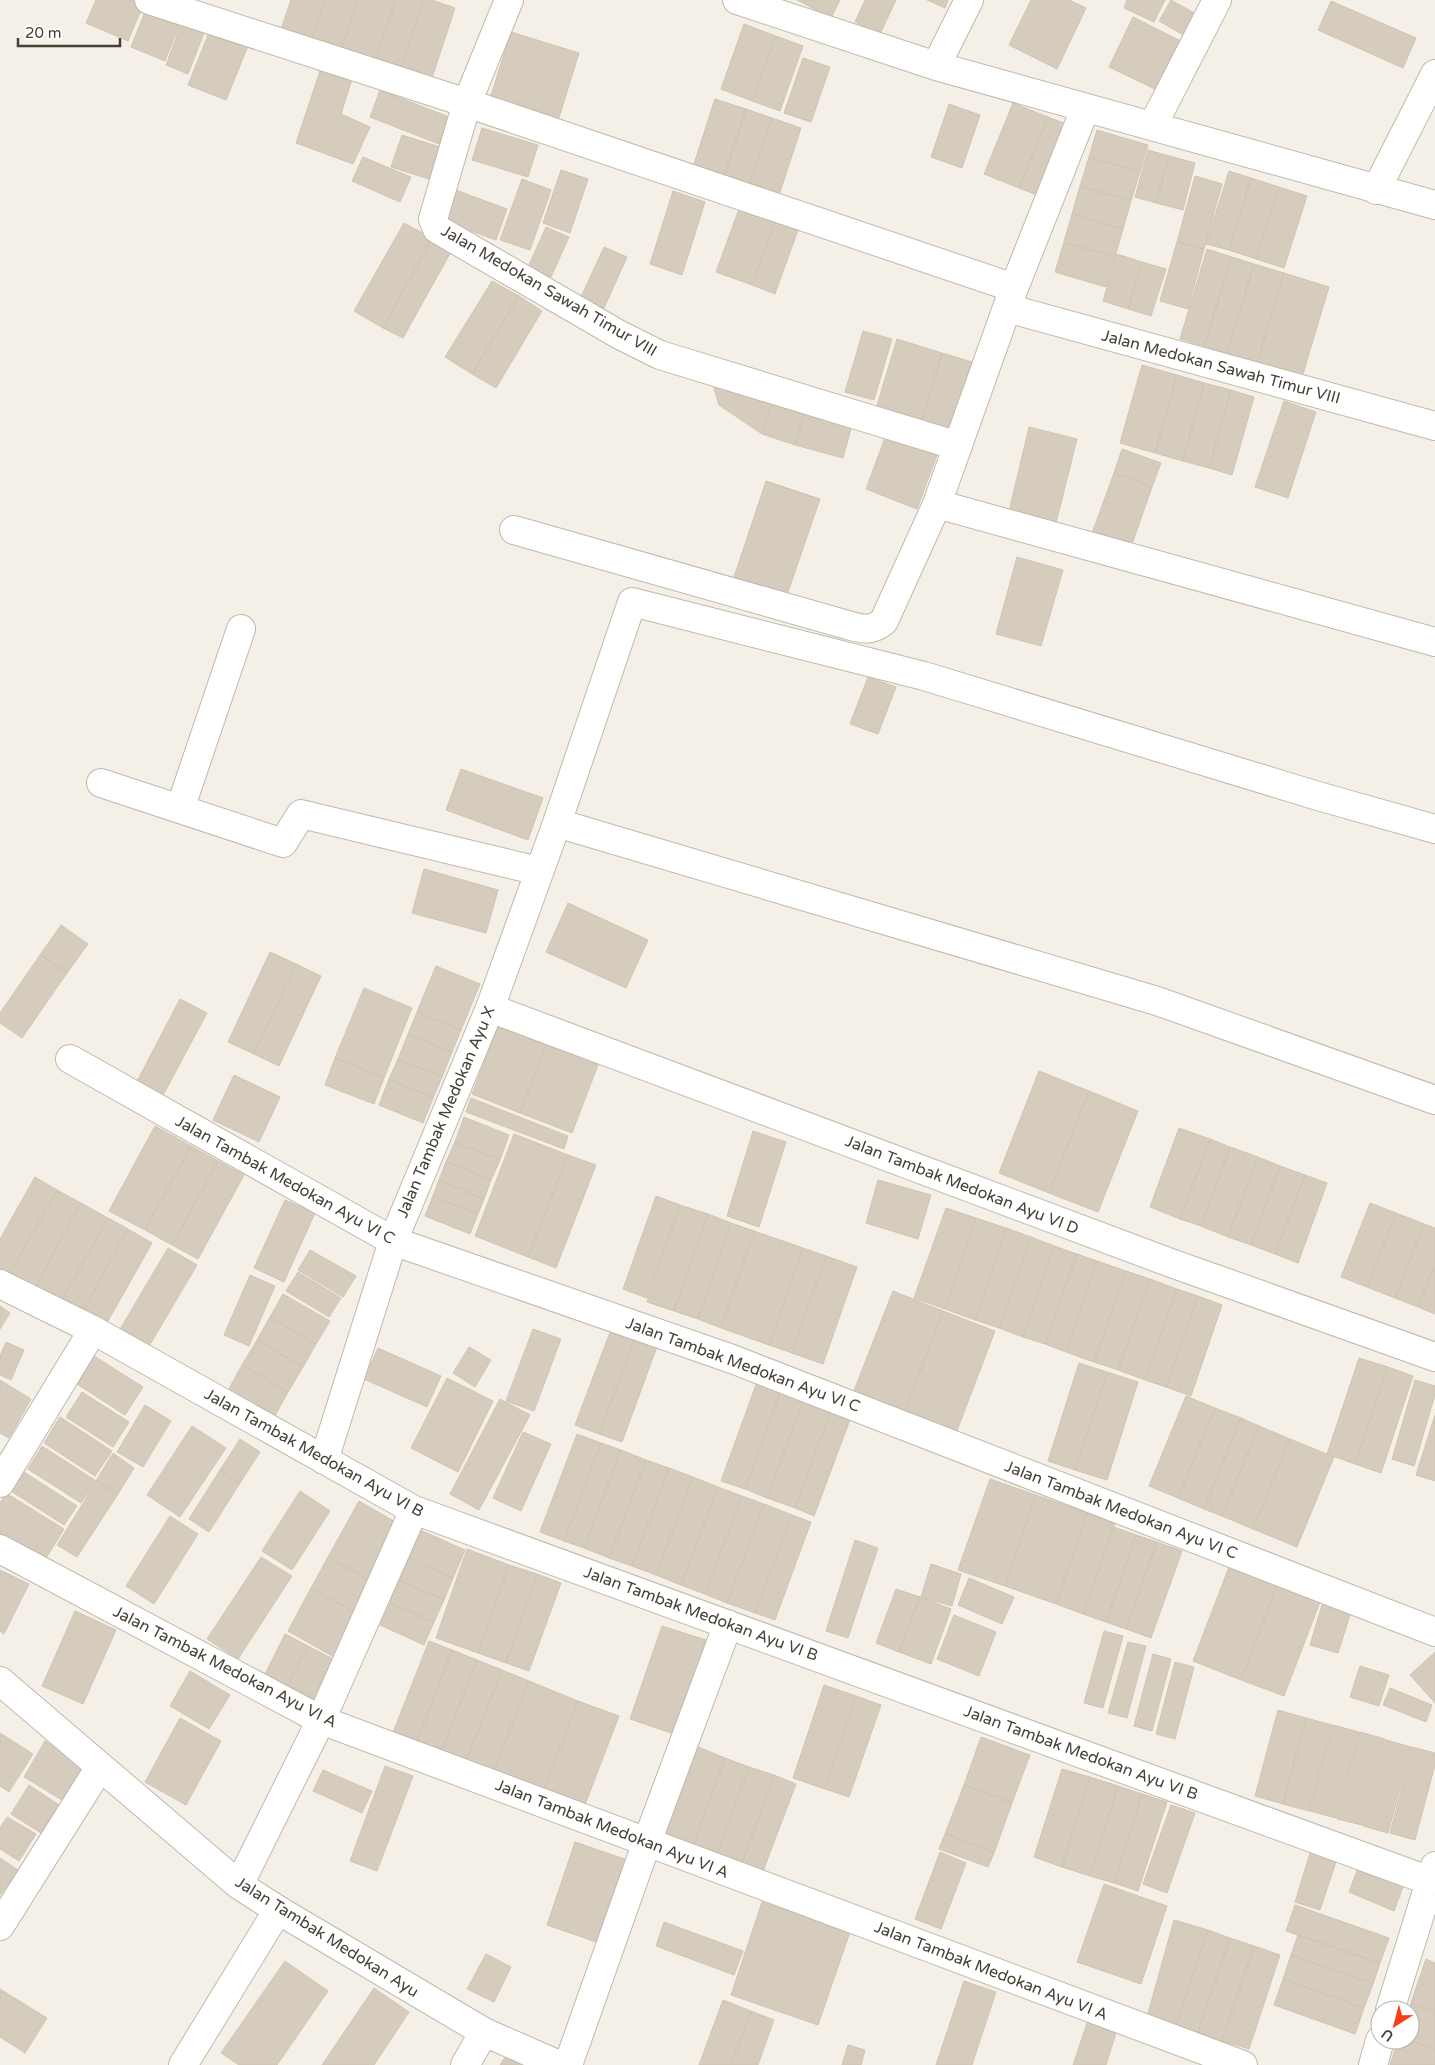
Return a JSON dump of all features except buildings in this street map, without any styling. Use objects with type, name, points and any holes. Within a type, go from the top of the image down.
[{"type":"street","name":"Jalan Medokan Sawah Timur VIII","points":[[148,0],[467,103],[1010,298],[1435,426]]},
{"type":"street","name":"Jalan Medokan Sawah Timur VIII","points":[[509,0],[467,103],[433,219],[437,229],[618,334],[660,355],[958,446]]},
{"type":"street","points":[[737,0],[936,66],[1085,109],[1153,125],[1435,206]]},
{"type":"street","points":[[936,66],[969,0]]},
{"type":"street","points":[[1153,125],[1217,0]]},
{"type":"street","points":[[1376,190],[1435,74]]},
{"type":"street","points":[[514,530],[670,576],[844,624],[869,629],[884,621],[937,504],[1010,298],[1085,109]]},
{"type":"street","points":[[937,504],[1435,642]]},
{"type":"street","name":"Jalan Tambak Medokan Ayu X","points":[[324,1460],[393,1241],[490,1008],[557,823],[632,602],[924,676],[1318,796],[1435,829]]},
{"type":"street","points":[[180,809],[241,629]]},
{"type":"street","points":[[101,783],[283,843],[301,814],[539,871]]},
{"type":"street","points":[[557,823],[1157,1001],[1435,1100]]},
{"type":"street","name":"Jalan Tambak Medokan Ayu VI D","points":[[490,1008],[1171,1263],[1435,1357]]},
{"type":"street","name":"Jalan Tambak Medokan Ayu VI C","points":[[70,1059],[393,1241],[732,1358],[1435,1632]]},
{"type":"street","name":"Jalan Tambak Medokan Ayu VI B","points":[[0,1284],[93,1330],[414,1510],[728,1624],[1432,1874]]},
{"type":"street","points":[[0,1483],[93,1330]]},
{"type":"street","points":[[239,1884],[321,1720],[414,1510]]},
{"type":"street","name":"Jalan Tambak Medokan Ayu VI A","points":[[0,1549],[321,1720],[1243,2065]]},
{"type":"street","points":[[568,2065],[647,1842],[728,1624]]},
{"type":"street","name":"Jalan Tambak Medokan Ayu","points":[[0,1681],[239,1884],[278,1910],[484,2032],[559,2065]]},
{"type":"street","points":[[0,1926],[100,1767]]},
{"type":"street","points":[[1393,2000],[1432,1874]]},
{"type":"street","points":[[184,2065],[278,1910]]},
{"type":"street","points":[[465,2065],[484,2032]]},
{"type":"street","points":[[1373,2065],[1377,2050]]}]
